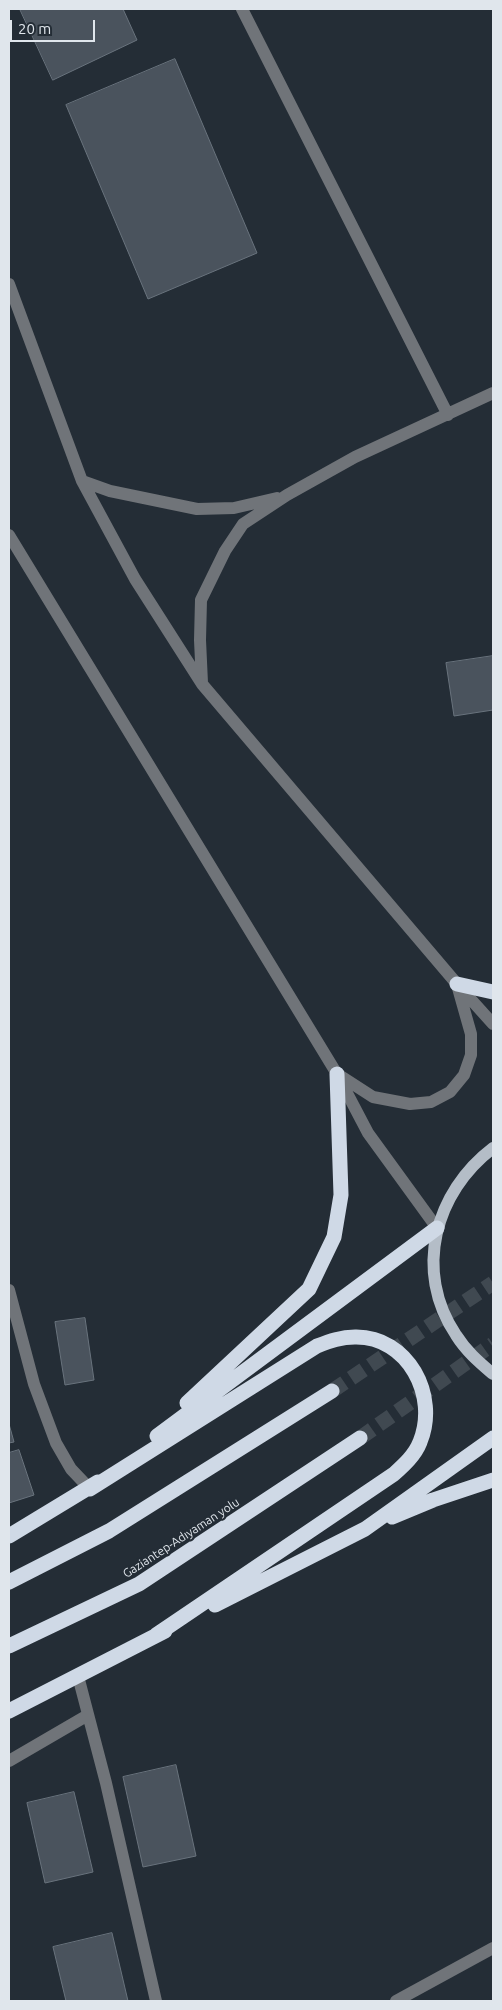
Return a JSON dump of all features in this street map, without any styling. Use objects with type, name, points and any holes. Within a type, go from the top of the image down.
[{"type":"highway","points":[[457,984],[493,992]]},
{"type":"highway","points":[[137,1451],[309,1289],[334,1238],[341,1195],[337,1074]]},
{"type":"highway","points":[[90,1489],[137,1451],[437,1228]]},
{"type":"highway","points":[[9,1536],[90,1489],[318,1346],[336,1339],[357,1337],[377,1341],[395,1350],[410,1364],[421,1382],[426,1402],[426,1423],[420,1443],[409,1460],[394,1474],[156,1635]]},
{"type":"highway","points":[[9,1582],[109,1531],[332,1391]]},
{"type":"highway","name":"Gaziantep-Adıyaman yolu","points":[[9,1646],[139,1584],[360,1438]]},
{"type":"highway","points":[[365,1529],[493,1438]]},
{"type":"highway","points":[[9,1711],[365,1529],[433,1500],[493,1480]]},
{"type":"main road","points":[[493,1148],[468,1170],[449,1197],[437,1228],[434,1256],[435,1284],[443,1310],[456,1335],[474,1358],[493,1374]]},
{"type":"street","points":[[242,9],[448,415]]},
{"type":"street","points":[[9,284],[82,481],[135,579],[202,684],[493,1024]]},
{"type":"street","points":[[202,684],[201,600],[226,550],[243,524],[287,495],[355,457],[493,393]]},
{"type":"street","points":[[82,481],[110,490],[197,509],[234,508],[287,495]]},
{"type":"street","points":[[9,535],[337,1074],[368,1133],[437,1228]]},
{"type":"street","points":[[337,1074],[373,1097],[410,1104],[431,1102],[450,1092],[464,1076],[471,1055],[471,1034],[457,984]]},
{"type":"street","points":[[9,1290],[34,1384],[56,1443],[71,1469],[90,1489]]},
{"type":"street","points":[[78,1676],[106,1783],[156,2001]]},
{"type":"street","points":[[9,1761],[88,1715]]},
{"type":"street","points":[[396,2001],[493,1948]]},
{"type":"building","points":[[20,9],[123,9],[137,40],[53,80]]},
{"type":"building","points":[[175,59],[257,253],[148,299],[66,105]]},
{"type":"building","points":[[493,656],[493,710],[454,716],[446,663]]},
{"type":"building","points":[[85,1318],[94,1380],[65,1385],[55,1322]]},
{"type":"building","points":[[9,1424],[14,1442],[9,1443]]},
{"type":"building","points":[[19,1450],[34,1495],[9,1503],[9,1453]]},
{"type":"building","points":[[176,1765],[196,1856],[143,1867],[123,1777]]},
{"type":"building","points":[[74,1792],[93,1872],[45,1883],[27,1803]]},
{"type":"building","points":[[112,1933],[128,2001],[66,2001],[53,1947]]},
{"type":"tunnel","points":[[332,1391],[493,1283]]},
{"type":"tunnel","points":[[360,1438],[493,1344]]}]
